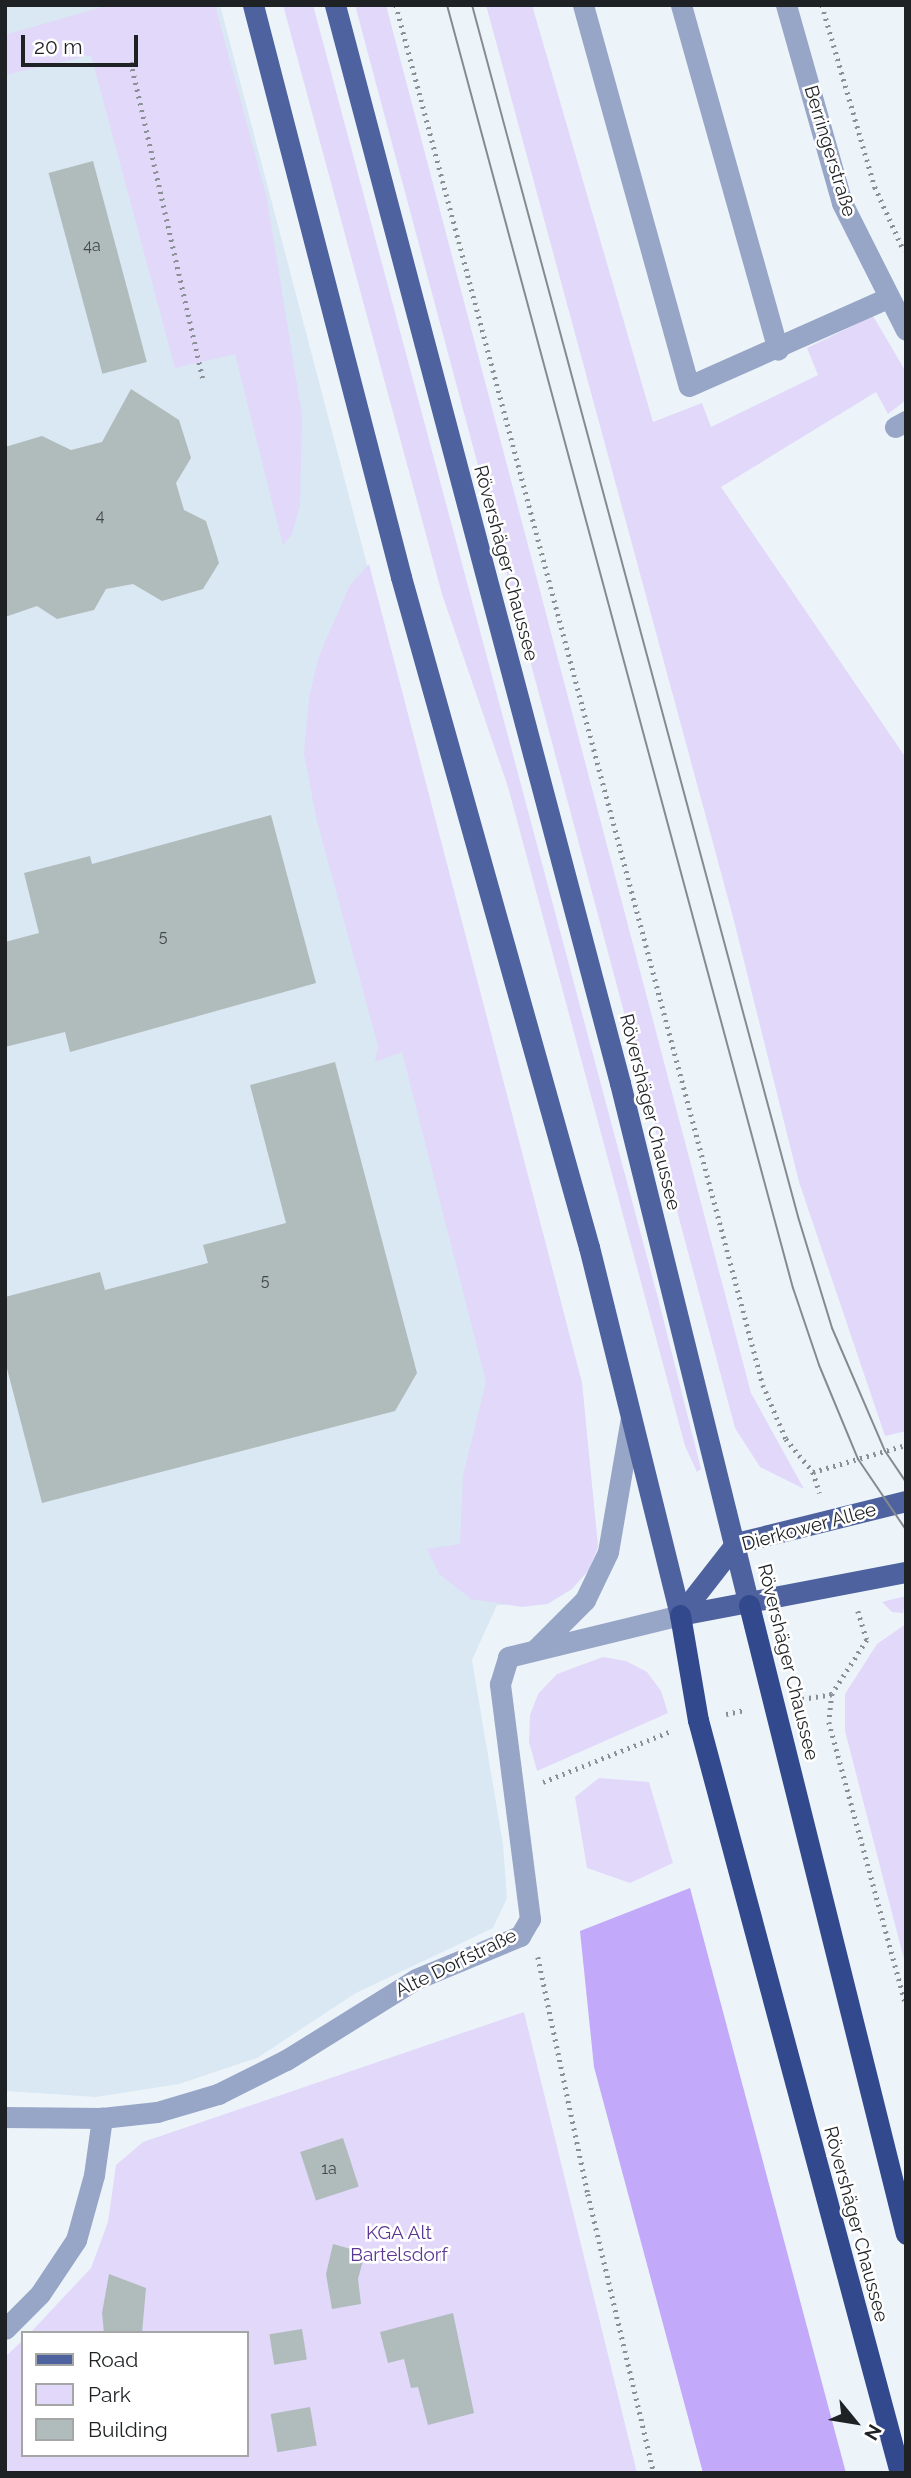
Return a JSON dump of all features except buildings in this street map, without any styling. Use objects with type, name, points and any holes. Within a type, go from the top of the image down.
[{"type":"highway","name":"Rövershäger Chaussee","points":[[749,1605],[906,2234]]},
{"type":"highway","name":"Rövershäger Chaussee","points":[[680,1615],[698,1720],[900,2473]]},
{"type":"main road","name":"Rövershäger Chaussee","points":[[253,5],[401,577],[632,1415],[680,1615]]},
{"type":"main road","name":"Rövershäger Chaussee","points":[[335,5],[617,1070],[736,1543],[749,1605]]},
{"type":"main road","name":"Dierkower Allee","points":[[680,1615],[736,1543],[906,1501]]},
{"type":"main road","points":[[680,1615],[749,1605],[906,1572]]},
{"type":"street","points":[[583,5],[689,386],[778,350],[888,298]]},
{"type":"street","points":[[681,5],[778,350]]},
{"type":"street","name":"Berringerstraße","points":[[786,5],[842,203],[906,330]]},
{"type":"street","name":"Rövershäger Chaussee","points":[[535,1650],[585,1600],[608,1552],[632,1415]]},
{"type":"street","name":"Alte Dorfstraße","points":[[5,2117],[102,2118],[156,2112],[218,2094],[286,2060],[416,1979],[520,1936],[530,1919],[500,1684],[508,1657],[680,1615]]},
{"type":"street","points":[[5,2329],[40,2294],[76,2240],[94,2175],[102,2118]]},
{"type":"path","points":[[396,5],[763,1385],[786,1438],[813,1472],[906,1446]]},
{"type":"path","points":[[822,5],[875,187],[906,255]]},
{"type":"path","points":[[131,62],[203,378]]},
{"type":"path","points":[[867,1640],[832,1694],[829,1722],[906,2005]]},
{"type":"path","points":[[530,1919],[588,2194],[654,2473]]},
{"type":"shaded area","points":[[5,5],[220,5],[582,1383],[598,1547],[572,1589],[548,1604],[497,1605],[472,1660],[503,1844],[507,1898],[493,1928],[356,1993],[257,2058],[179,2084],[96,2097],[5,2091]]},
{"type":"shaded area","points":[[690,1888],[846,2473],[703,2473],[594,2067],[580,1931]]},
{"type":"green space","points":[[109,5],[215,5],[267,199],[302,415],[300,505],[292,534],[283,545],[235,354],[175,368],[91,55],[5,75],[5,35]]},
{"type":"green space","points":[[283,5],[313,5],[659,1302],[701,1469],[697,1472],[685,1446],[508,787],[442,594]]},
{"type":"green space","points":[[355,5],[386,5],[751,1393],[804,1489],[760,1467],[735,1428]]},
{"type":"green space","points":[[486,5],[532,5],[653,422],[702,403],[711,427],[818,375],[807,348],[873,316],[906,372],[906,400],[888,414],[876,392],[721,487],[906,758],[906,1431],[885,1436],[799,1182],[733,917]]},
{"type":"green space","points":[[369,564],[582,1383],[598,1547],[589,1570],[572,1589],[547,1604],[522,1607],[471,1599],[439,1574],[427,1549],[460,1544],[463,1476],[486,1382],[402,1052],[375,1062],[378,1046],[317,821],[304,754],[309,698],[319,656],[350,585]]},
{"type":"green space","points":[[906,1596],[903,1613],[892,1612],[882,1602]]},
{"type":"green space","points":[[906,1624],[906,1967],[845,1731],[845,1694],[877,1644]]},
{"type":"green space","points":[[603,1657],[626,1661],[647,1672],[661,1691],[668,1713],[537,1771],[529,1742],[530,1715],[538,1694],[557,1674]]},
{"type":"green space","points":[[599,1778],[649,1782],[673,1863],[630,1883],[587,1868],[575,1797]]},
{"type":"green space","name":"KGA Alt Bartelsdorf","points":[[524,2012],[637,2473],[5,2473],[5,2357],[21,2342],[21,2457],[248,2457],[248,2331],[32,2331],[91,2268],[108,2222],[116,2165],[143,2142]]},
{"type":"tram line","points":[[447,5],[793,1288],[819,1365],[858,1459],[906,1530]]},
{"type":"tram line","points":[[472,5],[799,1220],[832,1328],[885,1451],[906,1482]]}]
